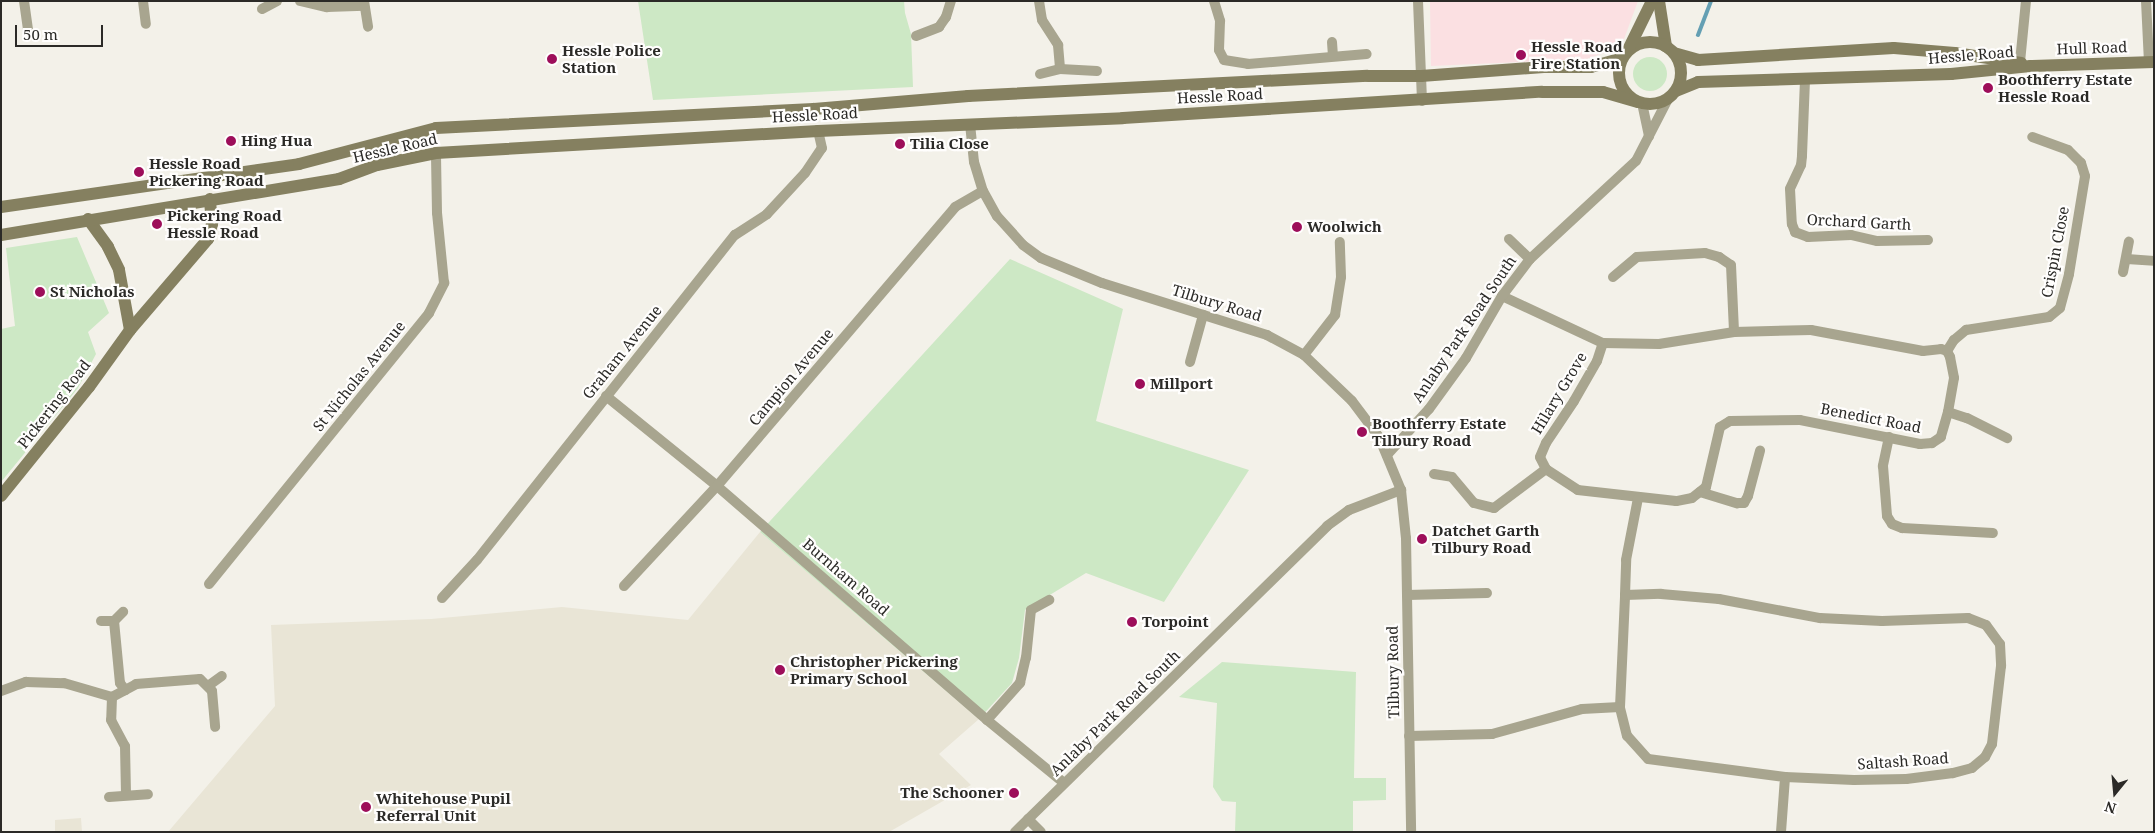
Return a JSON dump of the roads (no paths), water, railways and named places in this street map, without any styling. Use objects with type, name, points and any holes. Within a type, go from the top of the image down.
[{"type":"street","points":[[24,1],[29,36]]},
{"type":"street","points":[[143,1],[146,24]]},
{"type":"street","points":[[262,9],[276,1]]},
{"type":"street","points":[[300,1],[327,7],[364,4],[368,27]]},
{"type":"street","points":[[916,36],[939,26],[946,17],[951,1]]},
{"type":"street","points":[[1039,1],[1042,20],[1058,45],[1060,68]]},
{"type":"street","points":[[1214,1],[1220,21],[1220,50],[1224,60],[1248,64],[1367,54]]},
{"type":"street","points":[[1418,1],[1422,101]]},
{"type":"street","points":[[1652,1],[1619,68],[1621,83],[1629,96],[1640,103],[1651,104],[1672,95],[1682,72],[1670,49],[1659,1]]},
{"type":"street","points":[[2025,64],[2026,1]]},
{"type":"street","points":[[2146,1],[2151,62]]},
{"type":"street","points":[[1332,42],[1333,56]]},
{"type":"street","points":[[1625,54],[1646,42],[1670,49]]},
{"type":"street","name":"Hessle Road","points":[[1670,49],[1698,60],[1894,48],[1955,52],[2025,64]]},
{"type":"street","name":"Hessle Road","points":[[1,207],[299,164],[436,128],[814,109],[968,96],[1368,76],[1421,76],[1544,67],[1591,67],[1625,54]]},
{"type":"street","name":"Hull Road","points":[[2025,64],[2151,62]]},
{"type":"street","name":"Hessle Road","points":[[1672,95],[1698,82],[1951,74],[2025,64]]},
{"type":"street","points":[[1040,74],[1060,68],[1096,71]]},
{"type":"street","name":"Orchard Garth","points":[[1805,80],[1801,164],[1790,189],[1792,224],[1795,232],[1808,237],[1851,235],[1877,240],[1928,240]]},
{"type":"street","name":"Hessle Road","points":[[1,235],[88,219],[339,179],[377,165],[436,153],[818,131],[1422,101],[1542,92],[1603,92],[1640,103]]},
{"type":"street","name":"Anlaby Park Road South","points":[[1387,455],[1429,409],[1455,373],[1502,296],[1530,259],[1636,162],[1672,95]]},
{"type":"street","points":[[1640,103],[1649,136]]},
{"type":"street","name":"Tilbury Road","points":[[970,124],[974,162],[983,191],[997,216],[1023,245],[1041,258],[1102,283],[1267,335],[1304,356],[1352,401],[1379,437],[1401,490],[1406,538],[1411,832]]},
{"type":"street","name":"Graham Avenue","points":[[442,598],[476,560],[735,235],[768,214],[805,173],[822,148],[818,131]]},
{"type":"street","name":"Crispin Close","points":[[1947,351],[1954,340],[1966,330],[2049,317],[2060,308],[2069,274],[2084,176],[2082,163],[2068,150],[2032,137]]},
{"type":"street","name":"St Nicholas Avenue","points":[[209,584],[429,313],[444,283],[437,213],[436,153]]},
{"type":"street","name":"Campion Avenue","points":[[624,586],[717,486],[955,207],[983,191]]},
{"type":"street","name":"Pickering Road","points":[[1,496],[89,387],[130,330],[208,238],[212,224],[210,199]]},
{"type":"street","points":[[88,219],[108,247],[119,270],[130,330]]},
{"type":"street","points":[[1509,239],[1530,259]]},
{"type":"street","points":[[1304,356],[1335,315],[1342,277],[1340,242]]},
{"type":"street","points":[[2123,272],[2129,242]]},
{"type":"street","points":[[1613,278],[1637,257],[1705,253],[1719,257],[1731,265],[1734,332]]},
{"type":"street","points":[[2127,259],[2154,261]]},
{"type":"street","points":[[1502,296],[1603,343],[1659,344],[1734,332],[1811,330],[1923,351],[1947,351]]},
{"type":"street","points":[[1190,362],[1203,315]]},
{"type":"street","name":"Hilary Grove","points":[[1546,470],[1540,457],[1546,443],[1574,401],[1597,361],[1603,343]]},
{"type":"street","name":"Benedict Road","points":[[1700,492],[1706,487],[1720,427],[1730,421],[1800,420],[1920,444],[1932,443],[1941,437],[1954,378],[1947,351]]},
{"type":"street","name":"Burnham Road","points":[[606,396],[717,486],[986,720],[1064,783]]},
{"type":"street","points":[[1948,412],[1967,418],[2006,438]]},
{"type":"street","points":[[1889,437],[1883,466],[1887,516],[1892,524],[1902,528],[1993,532]]},
{"type":"street","points":[[1434,474],[1452,477],[1474,503],[1494,508],[1546,470],[1578,490],[1676,501],[1692,498],[1700,492],[1737,503],[1744,503],[1748,496],[1760,451]]},
{"type":"street","name":"Anlaby Park Road South","points":[[1014,832],[1309,547],[1327,526],[1349,510],[1401,490]]},
{"type":"street","name":"Saltash Road","points":[[1625,594],[1661,594],[1718,599],[1820,618],[1882,621],[1968,618],[1986,625],[2000,644],[2001,666],[1992,744],[1985,757],[1972,768],[1953,773],[1906,779],[1854,780],[1785,776],[1648,759],[1627,736],[1620,707],[1626,560],[1638,498]]},
{"type":"street","points":[[1407,595],[1486,594]]},
{"type":"street","points":[[986,720],[1020,683],[1026,658],[1031,610],[1049,600]]},
{"type":"street","points":[[101,621],[114,621],[123,612]]},
{"type":"street","points":[[114,621],[120,683],[124,690]]},
{"type":"street","points":[[208,686],[222,676]]},
{"type":"street","points":[[1,691],[26,682],[64,683],[112,697],[142,683],[200,679],[212,690],[215,727]]},
{"type":"street","points":[[112,697],[111,720],[125,746],[126,794]]},
{"type":"street","points":[[1410,736],[1492,734],[1582,709],[1620,707]]},
{"type":"street","points":[[1781,832],[1785,776]]},
{"type":"street","points":[[109,797],[126,794],[148,794]]},
{"type":"street","points":[[1028,819],[1041,832]]},
{"type":"waterway","points":[[1698,35],[1711,1]]},
{"type":"place","name":"Hessle Road Fire Station","points":[[1521,55]]},
{"type":"place","name":"Hessle Police Station","points":[[552,59]]},
{"type":"place","name":"Boothferry Estate Hessle Road","points":[[1988,88]]},
{"type":"place","name":"Hing Hua","points":[[231,141]]},
{"type":"place","name":"Tilia Close","points":[[900,144]]},
{"type":"place","name":"Hessle Road Pickering Road","points":[[139,172]]},
{"type":"place","name":"Pickering Road Hessle Road","points":[[157,224]]},
{"type":"place","name":"Woolwich","points":[[1297,227]]},
{"type":"place","name":"St Nicholas","points":[[40,292]]},
{"type":"place","name":"Millport","points":[[1140,384]]},
{"type":"place","name":"Boothferry Estate Tilbury Road","points":[[1362,432]]},
{"type":"place","name":"Datchet Garth Tilbury Road","points":[[1422,539]]},
{"type":"place","name":"Torpoint","points":[[1132,622]]},
{"type":"place","name":"Christopher Pickering Primary School","points":[[780,670]]},
{"type":"place","name":"The Schooner","points":[[1014,793]]},
{"type":"place","name":"Whitehouse Pupil Referral Unit","points":[[366,807]]}]
